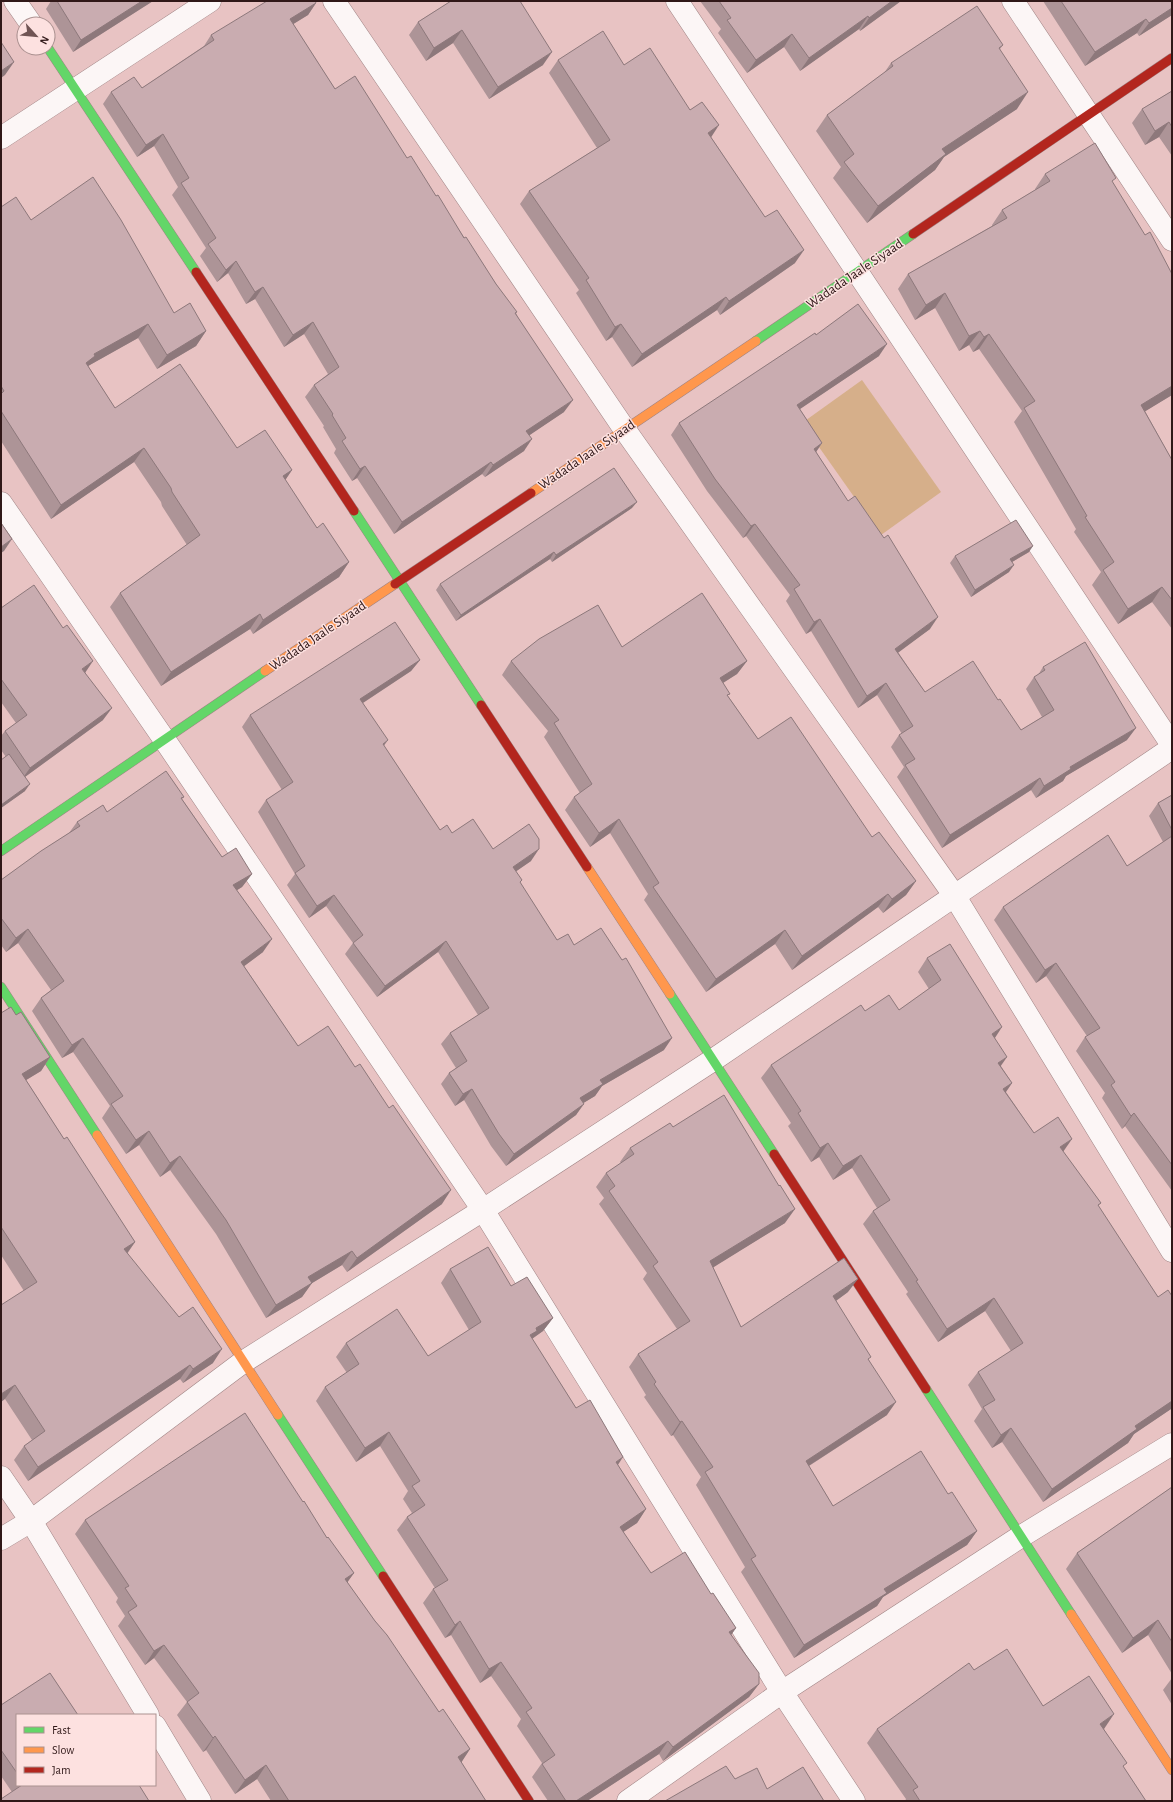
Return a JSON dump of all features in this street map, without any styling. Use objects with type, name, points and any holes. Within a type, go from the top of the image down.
[{"type":"street","points":[[15,1],[25,16]]},
{"type":"street","points":[[1,138],[210,1]]},
{"type":"street","points":[[334,1],[625,430],[954,895],[1172,1251]]},
{"type":"street","points":[[1,1539],[31,1521],[243,1362],[483,1210],[713,1060],[1172,746],[677,1]]},
{"type":"street","points":[[1013,1],[1172,240]]},
{"type":"street","points":[[53,56],[400,581],[713,1060],[1172,1770]]},
{"type":"street","name":"Wadada Jaale Siyaad","points":[[1,851],[164,739],[625,430],[1172,58]]},
{"type":"street","points":[[1,503],[164,739],[483,1210],[782,1692],[854,1801]]},
{"type":"street","points":[[1,987],[529,1801]]},
{"type":"street","points":[[628,1801],[782,1692],[1020,1537],[1172,1444]]},
{"type":"street","points":[[1,1477],[31,1521],[147,1714]]},
{"type":"street","points":[[156,1728],[200,1801]]},
{"type":"shaded area","points":[[862,380],[941,492],[881,535],[802,423]]},
{"type":"building","points":[[57,1],[142,1],[81,40]]},
{"type":"building","points":[[267,1],[315,1],[316,3],[290,19],[335,89],[355,76],[407,158],[411,156],[436,196],[438,195],[464,238],[466,237],[496,284],[517,312],[515,313],[573,400],[526,431],[532,439],[493,465],[491,462],[402,522],[365,466],[360,469],[342,441],[346,438],[332,415],[333,414],[314,385],[339,367],[313,322],[293,335],[263,287],[255,292],[236,261],[226,270],[208,244],[216,238],[181,183],[189,178],[163,134],[146,145],[111,92],[134,77],[142,88],[214,40],[211,35]]},
{"type":"building","points":[[451,1],[520,1],[552,52],[498,87],[462,30],[434,48],[418,22]]},
{"type":"building","points":[[719,1],[892,1],[869,18],[868,16],[809,58],[792,34],[756,60],[727,20],[731,18]]},
{"type":"building","points":[[1061,1],[1172,1],[1172,8],[1149,23],[1146,19],[1095,52]]},
{"type":"building","points":[[977,6],[1003,45],[999,48],[1028,92],[942,149],[946,154],[878,206],[844,162],[854,154],[827,115],[893,66],[891,63]]},
{"type":"building","points":[[603,31],[624,65],[650,48],[690,110],[702,102],[719,125],[708,133],[765,217],[777,210],[804,250],[729,301],[726,297],[642,354],[621,324],[615,327],[586,280],[589,278],[529,191],[610,140],[558,60]]},
{"type":"building","points":[[1,42],[14,62],[1,71]]},
{"type":"building","points":[[1172,91],[1172,127],[1169,122],[1155,131],[1142,109]]},
{"type":"building","points":[[1095,143],[1116,178],[1112,181],[1145,235],[1150,232],[1172,274],[1172,386],[1141,405],[1172,460],[1172,600],[1162,587],[1128,609],[1103,570],[1114,562],[1085,517],[1087,516],[1024,408],[1035,401],[989,334],[984,337],[980,331],[969,336],[945,293],[926,305],[908,274],[1007,218],[1002,210],[1050,181],[1045,174]]},
{"type":"building","points":[[93,177],[121,220],[174,313],[190,303],[206,331],[167,355],[148,324],[94,354],[95,356],[86,363],[115,408],[180,364],[237,448],[265,430],[292,470],[283,476],[317,528],[323,523],[349,562],[263,620],[260,614],[171,672],[120,593],[200,535],[172,492],[171,488],[144,448],[61,505],[1,411],[1,394],[4,391],[1,386],[1,207],[16,197],[31,220]]},
{"type":"building","points":[[858,304],[887,344],[797,405],[822,443],[814,449],[848,501],[855,496],[884,538],[888,535],[938,617],[895,649],[925,692],[973,661],[998,700],[1000,699],[1021,730],[1054,710],[1034,677],[1045,670],[1043,667],[1085,642],[1136,728],[1070,767],[1071,769],[1044,786],[1040,778],[950,835],[905,765],[915,759],[899,735],[913,726],[886,683],[867,696],[820,619],[814,622],[794,589],[800,585],[755,524],[751,526],[715,479],[679,423],[815,333],[816,335]]},
{"type":"building","points":[[614,468],[637,502],[556,555],[554,552],[461,615],[440,584]]},
{"type":"building","points":[[1016,520],[1033,546],[1010,559],[1014,565],[975,590],[955,556]]},
{"type":"building","points":[[1,523],[12,539],[1,547]]},
{"type":"building","points":[[34,585],[63,628],[67,625],[93,661],[82,669],[112,708],[30,768],[5,731],[27,715],[1,679],[1,608]]},
{"type":"building","points":[[702,593],[747,661],[720,678],[730,694],[727,695],[758,739],[791,717],[872,837],[879,832],[916,881],[892,899],[888,894],[802,956],[785,930],[716,979],[653,887],[659,883],[619,819],[599,833],[574,797],[592,784],[554,723],[559,720],[511,661],[539,639],[598,605],[622,647]]},
{"type":"building","points":[[395,622],[420,660],[360,699],[388,740],[383,744],[440,830],[447,825],[452,833],[473,819],[493,849],[529,824],[539,839],[539,849],[513,867],[522,880],[520,882],[557,940],[568,934],[574,945],[601,928],[622,960],[626,958],[672,1038],[600,1080],[603,1084],[580,1098],[584,1104],[514,1154],[499,1134],[472,1089],[463,1094],[449,1073],[467,1061],[450,1033],[489,1008],[446,941],[385,986],[353,943],[363,935],[334,895],[317,906],[295,873],[305,866],[266,800],[293,782],[250,715]]},
{"type":"building","points":[[9,754],[30,784],[1,805],[1,760]]},
{"type":"building","points":[[166,771],[184,797],[181,798],[222,857],[236,848],[252,874],[233,885],[272,939],[241,962],[298,1046],[328,1026],[355,1067],[360,1064],[389,1108],[393,1105],[451,1190],[357,1258],[352,1251],[308,1277],[312,1283],[276,1305],[226,1220],[180,1156],[170,1163],[149,1131],[136,1140],[111,1104],[123,1096],[83,1038],[72,1045],[41,998],[64,981],[28,929],[16,938],[1,918],[1,880],[41,851],[80,826],[77,822],[103,805],[107,812]]},
{"type":"building","points":[[1172,795],[1172,830],[1158,803]]},
{"type":"building","points":[[1108,835],[1127,866],[1172,836],[1172,1165],[1134,1113],[1131,1116],[1111,1085],[1115,1082],[1085,1037],[1100,1028],[1056,963],[1045,970],[1003,907]]},
{"type":"building","points":[[950,944],[1002,1027],[992,1034],[1007,1057],[998,1063],[1012,1083],[1003,1089],[1034,1133],[1058,1117],[1072,1139],[1060,1147],[1101,1203],[1098,1205],[1158,1297],[1168,1290],[1172,1296],[1172,1401],[1135,1426],[1137,1429],[1052,1489],[1011,1428],[1001,1435],[983,1407],[995,1400],[978,1372],[1023,1343],[994,1298],[947,1329],[916,1281],[918,1280],[873,1211],[890,1200],[861,1155],[843,1166],[828,1143],[820,1148],[798,1113],[801,1111],[771,1065],[861,1005],[865,1011],[889,995],[899,1010],[941,980],[927,958]]},
{"type":"building","points":[[11,1007],[16,1015],[21,1012],[50,1057],[22,1074],[64,1139],[67,1137],[135,1242],[124,1249],[179,1317],[193,1307],[222,1349],[193,1369],[190,1365],[38,1467],[24,1446],[45,1431],[15,1385],[1,1394],[1,1305],[37,1282],[1,1227],[1,1013]]},
{"type":"building","points":[[724,1095],[779,1186],[780,1185],[795,1209],[710,1261],[741,1327],[844,1258],[858,1279],[833,1296],[871,1357],[868,1359],[896,1402],[806,1461],[833,1506],[921,1451],[948,1494],[952,1492],[977,1531],[884,1589],[887,1593],[804,1645],[751,1559],[756,1556],[705,1472],[713,1467],[682,1421],[680,1422],[654,1384],[656,1382],[638,1354],[690,1321],[653,1266],[658,1262],[609,1191],[615,1186],[606,1173],[634,1154],[630,1148],[670,1123],[673,1127]]},
{"type":"building","points":[[488,1247],[511,1286],[527,1277],[553,1318],[536,1328],[537,1331],[530,1335],[576,1408],[590,1400],[623,1457],[616,1462],[646,1509],[620,1527],[651,1573],[685,1552],[711,1594],[713,1593],[736,1628],[729,1632],[759,1673],[759,1684],[673,1747],[668,1741],[576,1801],[566,1801],[542,1764],[555,1755],[526,1712],[532,1708],[501,1662],[489,1669],[460,1621],[455,1625],[433,1589],[448,1580],[407,1517],[425,1505],[412,1486],[420,1481],[389,1432],[365,1448],[325,1387],[359,1364],[346,1343],[397,1309],[428,1356],[481,1322],[450,1269]]},
{"type":"building","points":[[245,1413],[327,1538],[328,1537],[354,1573],[345,1579],[387,1635],[439,1712],[443,1709],[470,1749],[458,1757],[486,1801],[289,1801],[266,1765],[245,1780],[215,1736],[213,1738],[187,1702],[199,1693],[164,1645],[154,1651],[128,1612],[137,1606],[125,1588],[129,1586],[85,1520]]},
{"type":"building","points":[[1172,1487],[1172,1642],[1158,1620],[1133,1638],[1077,1553]]},
{"type":"building","points":[[1007,1649],[1043,1706],[1089,1676],[1114,1714],[1100,1724],[1127,1763],[1123,1766],[1146,1801],[920,1801],[913,1790],[918,1787],[877,1729],[969,1663],[974,1670]]},
{"type":"building","points":[[50,1673],[77,1714],[16,1714],[16,1772],[1,1750],[1,1705]]},
{"type":"building","points":[[726,1766],[735,1779],[757,1768],[767,1789],[803,1767],[824,1801],[665,1801]]},
{"type":"building","points":[[20,1786],[140,1786],[149,1801],[1,1801],[1,1799]]},
{"type":"traffic: fast","points":[[53,56],[196,272]]},
{"type":"traffic: fast","points":[[756,341],[913,234]]},
{"type":"traffic: fast","points":[[354,511],[481,705]]},
{"type":"traffic: fast","points":[[1,851],[265,671]]},
{"type":"traffic: fast","points":[[1,987],[97,1135]]},
{"type":"traffic: fast","points":[[670,994],[774,1154]]},
{"type":"traffic: fast","points":[[926,1389],[1071,1614]]},
{"type":"traffic: fast","points":[[278,1415],[383,1576]]},
{"type":"traffic: slow","points":[[531,493],[756,341]]},
{"type":"traffic: slow","points":[[265,671],[395,584]]},
{"type":"traffic: slow","points":[[587,867],[670,994]]},
{"type":"traffic: slow","points":[[97,1135],[278,1415]]},
{"type":"traffic: slow","points":[[1071,1614],[1172,1770]]},
{"type":"traffic: jam","points":[[913,234],[1172,58]]},
{"type":"traffic: jam","points":[[196,272],[354,511]]},
{"type":"traffic: jam","points":[[395,584],[531,493]]},
{"type":"traffic: jam","points":[[481,705],[587,867]]},
{"type":"traffic: jam","points":[[774,1154],[926,1389]]},
{"type":"traffic: jam","points":[[383,1576],[529,1801]]}]
